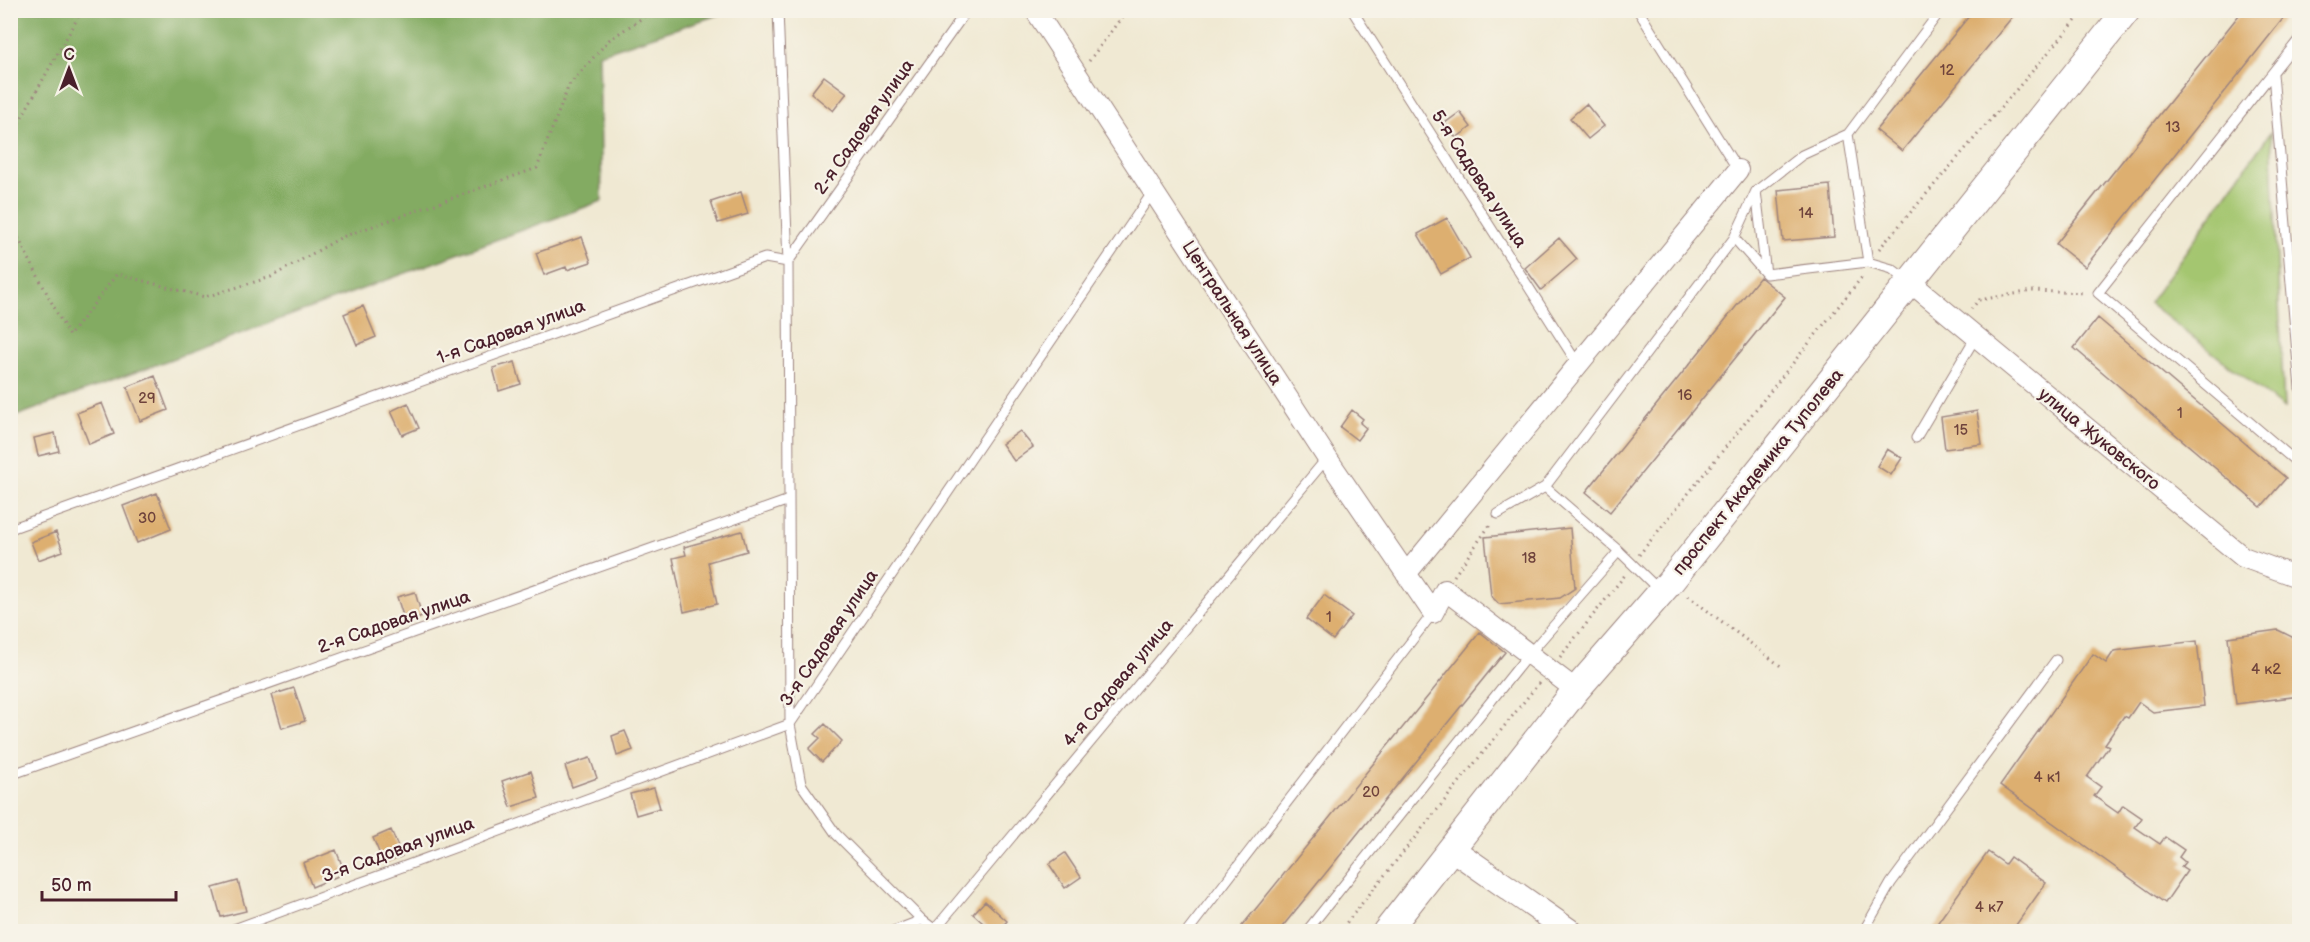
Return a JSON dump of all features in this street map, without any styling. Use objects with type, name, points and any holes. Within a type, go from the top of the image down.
[{"type":"main road","name":"проспект Академика Туполева","points":[[1386,932],[1576,690],[1670,591],[1910,282],[2127,10]]},
{"type":"street","name":"Центральная улица","points":[[1035,10],[1152,193],[1432,613]]},
{"type":"street","points":[[1407,574],[1738,170]]},
{"type":"street","name":"улица Жуковского","points":[[1910,282],[1959,325],[2243,557],[2292,575],[2300,575]]},
{"type":"street","points":[[1432,613],[1445,590],[1576,690]]},
{"type":"street","points":[[1452,849],[1571,932]]},
{"type":"lane","points":[[778,10],[788,262],[790,724],[801,784],[836,834],[922,920],[937,930]]},
{"type":"lane","name":"2-я Садовая улица","points":[[788,262],[967,10]]},
{"type":"lane","name":"5-я Садовая улица","points":[[1352,10],[1579,366]]},
{"type":"lane","points":[[1638,10],[1738,170]]},
{"type":"lane","points":[[1498,514],[1545,488],[1734,238],[1756,191],[1802,155],[1848,134],[1941,10]]},
{"type":"lane","points":[[2300,38],[2098,293],[2300,465]]},
{"type":"lane","points":[[2273,74],[2300,388]]},
{"type":"lane","points":[[1848,134],[1868,262]]},
{"type":"lane","points":[[1756,191],[1766,274]]},
{"type":"lane","name":"3-я Садовая улица","points":[[226,932],[790,724],[1152,193]]},
{"type":"lane","points":[[1734,238],[1766,274]]},
{"type":"lane","name":"1-я Садовая улица","points":[[10,530],[765,258],[788,262]]},
{"type":"lane","points":[[1766,274],[1868,262],[1892,269],[1910,282]]},
{"type":"lane","points":[[1916,438],[1975,338]]},
{"type":"lane","name":"4-я Садовая улица","points":[[937,930],[1327,458]]},
{"type":"lane","points":[[1545,488],[1633,565],[1670,591]]},
{"type":"lane","name":"2-я Садовая улица","points":[[10,775],[789,500]]},
{"type":"lane","points":[[1306,932],[1528,655],[1619,551]]},
{"type":"lane","points":[[1187,932],[1432,613]]},
{"type":"lane","points":[[1863,932],[1891,883],[2056,660]]},
{"type":"lane","points":[[891,932],[922,920]]},
{"type":"path","points":[[10,222],[69,336],[117,274],[205,297],[271,277],[342,237],[537,168],[569,85],[609,40],[654,10]]},
{"type":"path","points":[[1078,74],[1128,10]]},
{"type":"path","points":[[1339,932],[1860,281],[1868,262],[2085,10]]},
{"type":"path","points":[[10,138],[81,12]]},
{"type":"path","points":[[1959,325],[1979,300],[2032,291],[2098,293]]},
{"type":"path","points":[[1445,590],[1498,514]]},
{"type":"path","points":[[1670,591],[1782,668]]},
{"type":"green space","points":[[11,10],[730,11],[599,54],[602,201],[11,418]]},
{"type":"green space","points":[[2271,132],[2284,408],[2149,303]]},
{"type":"building","points":[[1974,10],[2018,10],[1902,151],[1876,130]]},
{"type":"building","points":[[2243,10],[2290,10],[2085,267],[2056,244]]},
{"type":"building","points":[[824,76],[847,93],[833,111],[811,93]]},
{"type":"building","points":[[1586,104],[1604,126],[1588,139],[1570,118]]},
{"type":"building","points":[[1460,112],[1471,127],[1456,138],[1445,123]]},
{"type":"building","points":[[1830,185],[1834,237],[1783,241],[1778,190]]},
{"type":"building","points":[[741,192],[748,214],[718,223],[711,202]]},
{"type":"building","points":[[1447,218],[1470,258],[1441,274],[1418,234]]},
{"type":"building","points":[[582,237],[591,262],[567,270],[566,267],[544,275],[536,253]]},
{"type":"building","points":[[1559,238],[1577,259],[1541,290],[1525,268]]},
{"type":"building","points":[[1760,277],[1785,297],[1610,512],[1586,492]]},
{"type":"building","points":[[363,306],[376,337],[357,345],[344,314]]},
{"type":"building","points":[[2098,318],[2286,478],[2261,507],[2074,348]]},
{"type":"building","points":[[515,362],[521,384],[499,391],[493,368]]},
{"type":"building","points":[[155,376],[168,410],[140,421],[127,387]]},
{"type":"building","points":[[102,403],[114,434],[89,444],[77,413]]},
{"type":"building","points":[[408,403],[419,428],[402,435],[391,411]]},
{"type":"building","points":[[1352,410],[1363,419],[1360,423],[1366,428],[1357,440],[1340,427]]},
{"type":"building","points":[[1977,411],[1982,444],[1945,449],[1941,417]]},
{"type":"building","points":[[1020,431],[1033,447],[1014,461],[1002,444]]},
{"type":"building","points":[[55,433],[59,451],[38,456],[34,438]]},
{"type":"building","points":[[1887,449],[1902,458],[1891,475],[1877,466]]},
{"type":"building","points":[[157,493],[171,529],[137,543],[123,506]]},
{"type":"building","points":[[1570,528],[1575,588],[1560,598],[1499,604],[1491,596],[1485,537]]},
{"type":"building","points":[[742,531],[747,551],[708,562],[717,604],[684,612],[673,558],[686,555],[684,547]]},
{"type":"building","points":[[56,532],[63,551],[38,560],[31,542]]},
{"type":"building","points":[[415,592],[422,616],[405,622],[397,597]]},
{"type":"building","points":[[1324,595],[1352,616],[1333,640],[1306,619]]},
{"type":"building","points":[[2278,630],[2300,641],[2300,696],[2236,704],[2228,637]]},
{"type":"building","points":[[1480,632],[1505,652],[1278,932],[1237,932]]},
{"type":"building","points":[[2197,641],[2204,706],[2153,712],[2139,702],[2128,718],[2124,716],[2105,744],[2109,746],[2087,777],[2101,787],[2094,796],[2118,813],[2123,805],[2142,818],[2135,827],[2160,844],[2165,837],[2184,850],[2179,857],[2185,862],[2181,867],[2187,871],[2165,903],[2000,785],[2093,654],[2106,663],[2114,651]]},
{"type":"building","points":[[294,688],[305,721],[282,728],[272,695]]},
{"type":"building","points":[[825,724],[842,741],[822,762],[809,749],[820,738],[815,734]]},
{"type":"building","points":[[625,731],[633,750],[617,756],[612,736]]},
{"type":"building","points":[[590,758],[597,778],[572,787],[565,766]]},
{"type":"building","points":[[531,771],[539,798],[511,807],[502,781]]},
{"type":"building","points":[[654,788],[660,808],[636,815],[630,794]]},
{"type":"building","points":[[391,830],[402,856],[384,864],[373,838]]},
{"type":"building","points":[[336,850],[345,873],[312,887],[303,863]]},
{"type":"building","points":[[1988,852],[2005,864],[2010,857],[2046,883],[2011,932],[1931,932]]},
{"type":"building","points":[[1065,853],[1081,877],[1065,888],[1049,864]]},
{"type":"building","points":[[238,881],[246,911],[221,917],[213,888]]},
{"type":"building","points":[[985,901],[1007,921],[998,932],[993,932],[973,914]]}]
